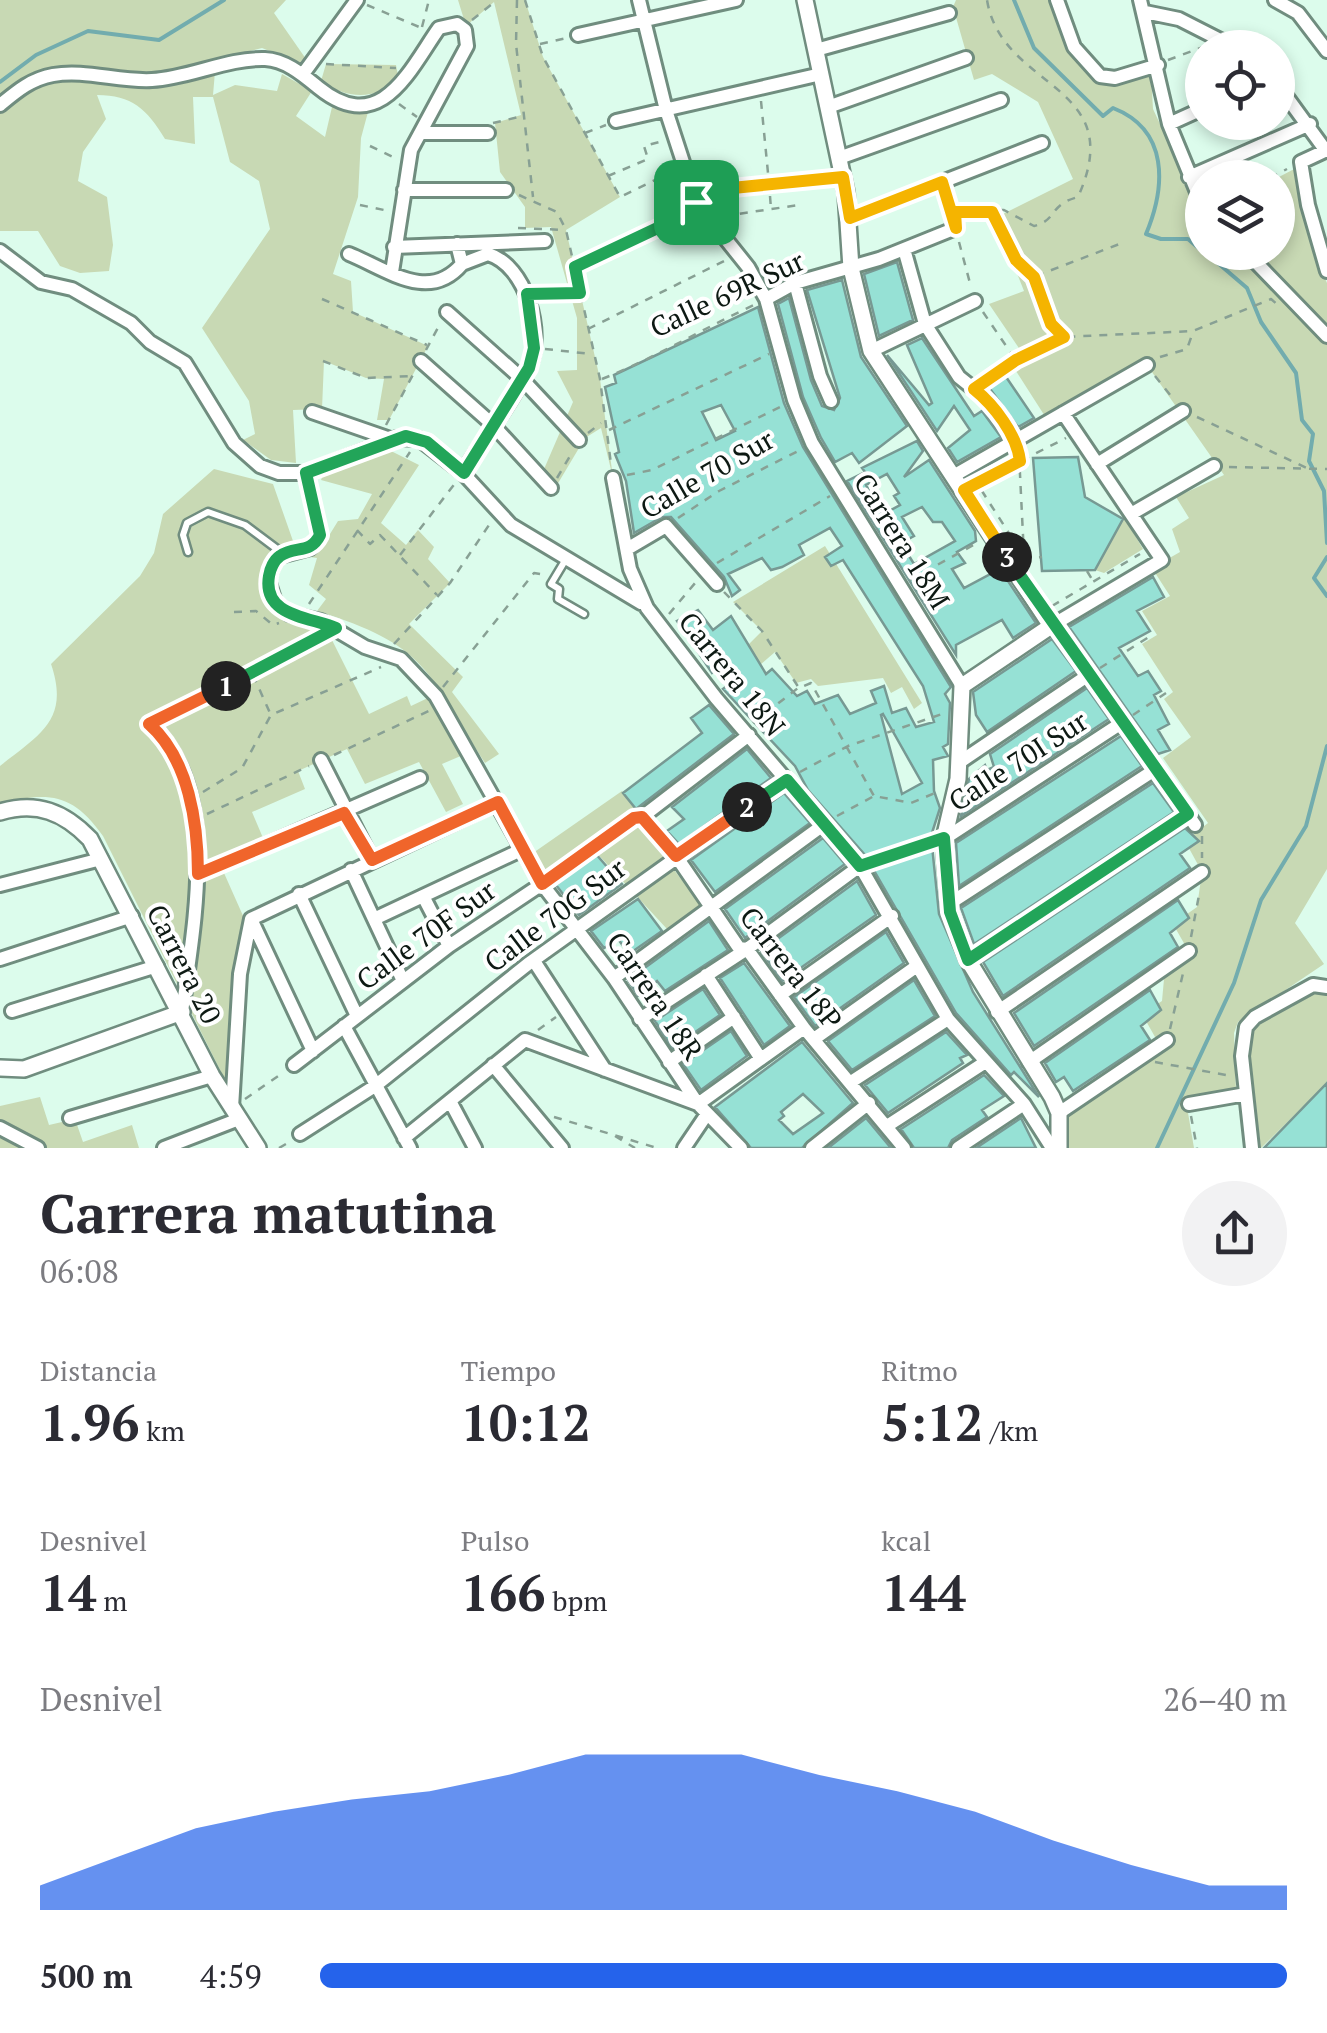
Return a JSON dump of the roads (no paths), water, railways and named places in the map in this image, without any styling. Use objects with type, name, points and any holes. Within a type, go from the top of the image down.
[{"type":"street","points":[[303,74],[315,63],[357,0]]},
{"type":"street","name":"Carrera 18M","points":[[639,0],[666,110],[692,192],[766,299],[794,400],[812,443],[962,686]]},
{"type":"street","points":[[578,36],[736,0]]},
{"type":"street","points":[[806,0],[850,218],[851,268],[871,351],[961,471],[993,534],[1042,612],[1191,820],[968,960]]},
{"type":"street","points":[[1057,0],[1074,47],[1093,70],[1109,78],[1158,65]]},
{"type":"street","points":[[1275,0],[1298,13],[1327,51]]},
{"type":"street","points":[[1142,6],[1203,30]]},
{"type":"street","points":[[1142,6],[1168,124],[1185,167]]},
{"type":"street","points":[[816,50],[949,13]]},
{"type":"street","points":[[0,105],[34,80],[56,74],[150,80],[262,59],[303,74],[340,100],[367,103],[388,96],[410,76],[429,30],[457,24],[468,37],[466,50],[414,142],[407,164],[392,272]]},
{"type":"street","points":[[828,107],[966,58]]},
{"type":"street","points":[[616,121],[821,74]]},
{"type":"street","points":[[839,158],[1001,100]]},
{"type":"street","points":[[1295,106],[1326,150],[1302,162],[1308,205],[1327,271]]},
{"type":"street","points":[[1168,124],[1185,116]]},
{"type":"street","points":[[1228,160],[1310,124]]},
{"type":"street","points":[[424,128],[488,134]]},
{"type":"street","points":[[850,218],[1042,143]]},
{"type":"street","points":[[692,192],[843,177]]},
{"type":"street","points":[[404,190],[506,190]]},
{"type":"street","name":"Calle 69R Sur","points":[[766,299],[795,283],[851,268],[956,228]]},
{"type":"street","points":[[394,247],[545,240]]},
{"type":"street","points":[[457,244],[462,264]]},
{"type":"street","points":[[904,249],[925,324],[959,377],[974,389],[1015,440]]},
{"type":"street","points":[[0,251],[40,282],[72,288],[131,323],[150,342],[186,363],[241,451],[269,470],[306,473],[406,436],[419,439],[464,473],[524,534],[616,584],[647,608]]},
{"type":"street","points":[[348,254],[436,284],[481,255],[500,258],[520,277],[527,294],[534,348],[521,378],[464,473]]},
{"type":"street","points":[[1263,270],[1327,336]]},
{"type":"street","points":[[795,283],[820,376],[832,401]]},
{"type":"street","points":[[871,351],[974,301]]},
{"type":"street","points":[[447,312],[521,378],[579,440]]},
{"type":"street","points":[[421,360],[492,424],[551,488]]},
{"type":"street","points":[[961,471],[1147,365]]},
{"type":"street","points":[[312,412],[393,440]]},
{"type":"street","points":[[1097,464],[1183,412]]},
{"type":"street","points":[[1056,1148],[1059,1113],[968,960],[949,904],[944,838],[958,780],[962,686],[1162,560],[1063,413]]},
{"type":"street","points":[[1131,514],[1214,466]]},
{"type":"street","points":[[284,554],[310,548],[320,535],[306,473]]},
{"type":"street","name":"Carrera 18N","points":[[614,478],[635,585],[647,608],[746,733],[860,866],[948,1019],[1024,1104],[1056,1148]]},
{"type":"street","name":"Calle 70 Sur","points":[[627,549],[666,526],[717,584]]},
{"type":"street","name":"Carrera 18R","points":[[284,554],[270,569],[270,592],[279,606],[300,618],[336,628],[365,648],[396,657],[436,696],[542,884],[614,978],[703,1109],[741,1148]]},
{"type":"street","points":[[960,762],[1090,674]]},
{"type":"street","name":"Calle 70I Sur","points":[[944,838],[1123,722]]},
{"type":"street","points":[[0,1068],[24,1069],[182,1012],[198,874],[181,770],[172,750],[149,724]]},
{"type":"street","name":"Carrera 18P","points":[[746,733],[642,817],[676,856],[739,948],[747,949],[809,1034],[902,1147]]},
{"type":"street","points":[[321,760],[344,813],[372,860]]},
{"type":"street","points":[[949,904],[1156,769]]},
{"type":"street","points":[[266,845],[420,778]]},
{"type":"street","name":"Calle 70G Sur","points":[[300,1134],[375,1086],[534,961],[787,780]]},
{"type":"street","points":[[251,920],[498,802]]},
{"type":"street","name":"Carrera 20","points":[[0,812],[27,806],[56,812],[90,839],[212,1076],[258,1148]]},
{"type":"street","points":[[614,978],[826,823]]},
{"type":"street","points":[[374,918],[522,849]]},
{"type":"street","points":[[0,885],[102,858]]},
{"type":"street","points":[[640,1019],[747,949],[860,866]]},
{"type":"street","points":[[351,870],[403,981]]},
{"type":"street","points":[[997,1012],[1202,872]]},
{"type":"street","name":"Calle 70F Sur","points":[[294,1065],[448,946],[542,884]]},
{"type":"street","points":[[299,894],[357,1016]]},
{"type":"street","points":[[423,896],[448,946]]},
{"type":"street","points":[[0,959],[132,916]]},
{"type":"street","points":[[780,995],[892,916]]},
{"type":"street","points":[[251,920],[313,1051]]},
{"type":"street","points":[[164,1148],[235,1114],[240,974],[251,920]]},
{"type":"street","points":[[1030,1062],[1188,950]]},
{"type":"street","points":[[534,961],[606,1072]]},
{"type":"street","points":[[12,1011],[157,966]]},
{"type":"street","points":[[684,1148],[703,1109],[761,1059],[809,1034],[917,966]]},
{"type":"street","points":[[706,975],[761,1059]]},
{"type":"street","points":[[1252,1148],[1243,1035],[1255,1017],[1325,986]]},
{"type":"street","points":[[669,1062],[734,1016]]},
{"type":"street","points":[[851,1082],[948,1019]]},
{"type":"street","points":[[344,1026],[407,1143],[450,1101],[525,1040],[703,1109]]},
{"type":"street","points":[[1059,1113],[1168,1040]]},
{"type":"street","points":[[887,1126],[984,1063]]},
{"type":"street","points":[[494,1065],[562,1148]]},
{"type":"street","points":[[70,1118],[212,1076]]},
{"type":"street","points":[[1189,1104],[1246,1094]]},
{"type":"street","points":[[450,1101],[475,1148]]},
{"type":"street","points":[[812,1148],[869,1103]]},
{"type":"street","points":[[958,1148],[1024,1104]]},
{"type":"street","points":[[0,1128],[38,1148]]},
{"type":"lane","points":[[188,552],[183,535],[187,524],[208,512],[244,525],[284,554]]},
{"type":"lane","points":[[567,558],[551,584],[559,588],[558,599],[584,614]]},
{"type":"waterway","points":[[0,82],[36,55],[88,31],[159,40],[224,0]]},
{"type":"waterway","points":[[1014,0],[1034,48],[1103,116],[1113,108],[1145,130],[1158,161],[1159,179],[1146,234],[1161,239],[1185,239]]},
{"type":"waterway","points":[[1226,270],[1247,288],[1261,322],[1296,373],[1302,420],[1313,434],[1309,461],[1324,491],[1327,543]]},
{"type":"waterway","points":[[1327,557],[1314,578],[1327,596]]},
{"type":"waterway","points":[[1157,1148],[1234,983],[1261,900],[1306,826],[1327,746]]}]
